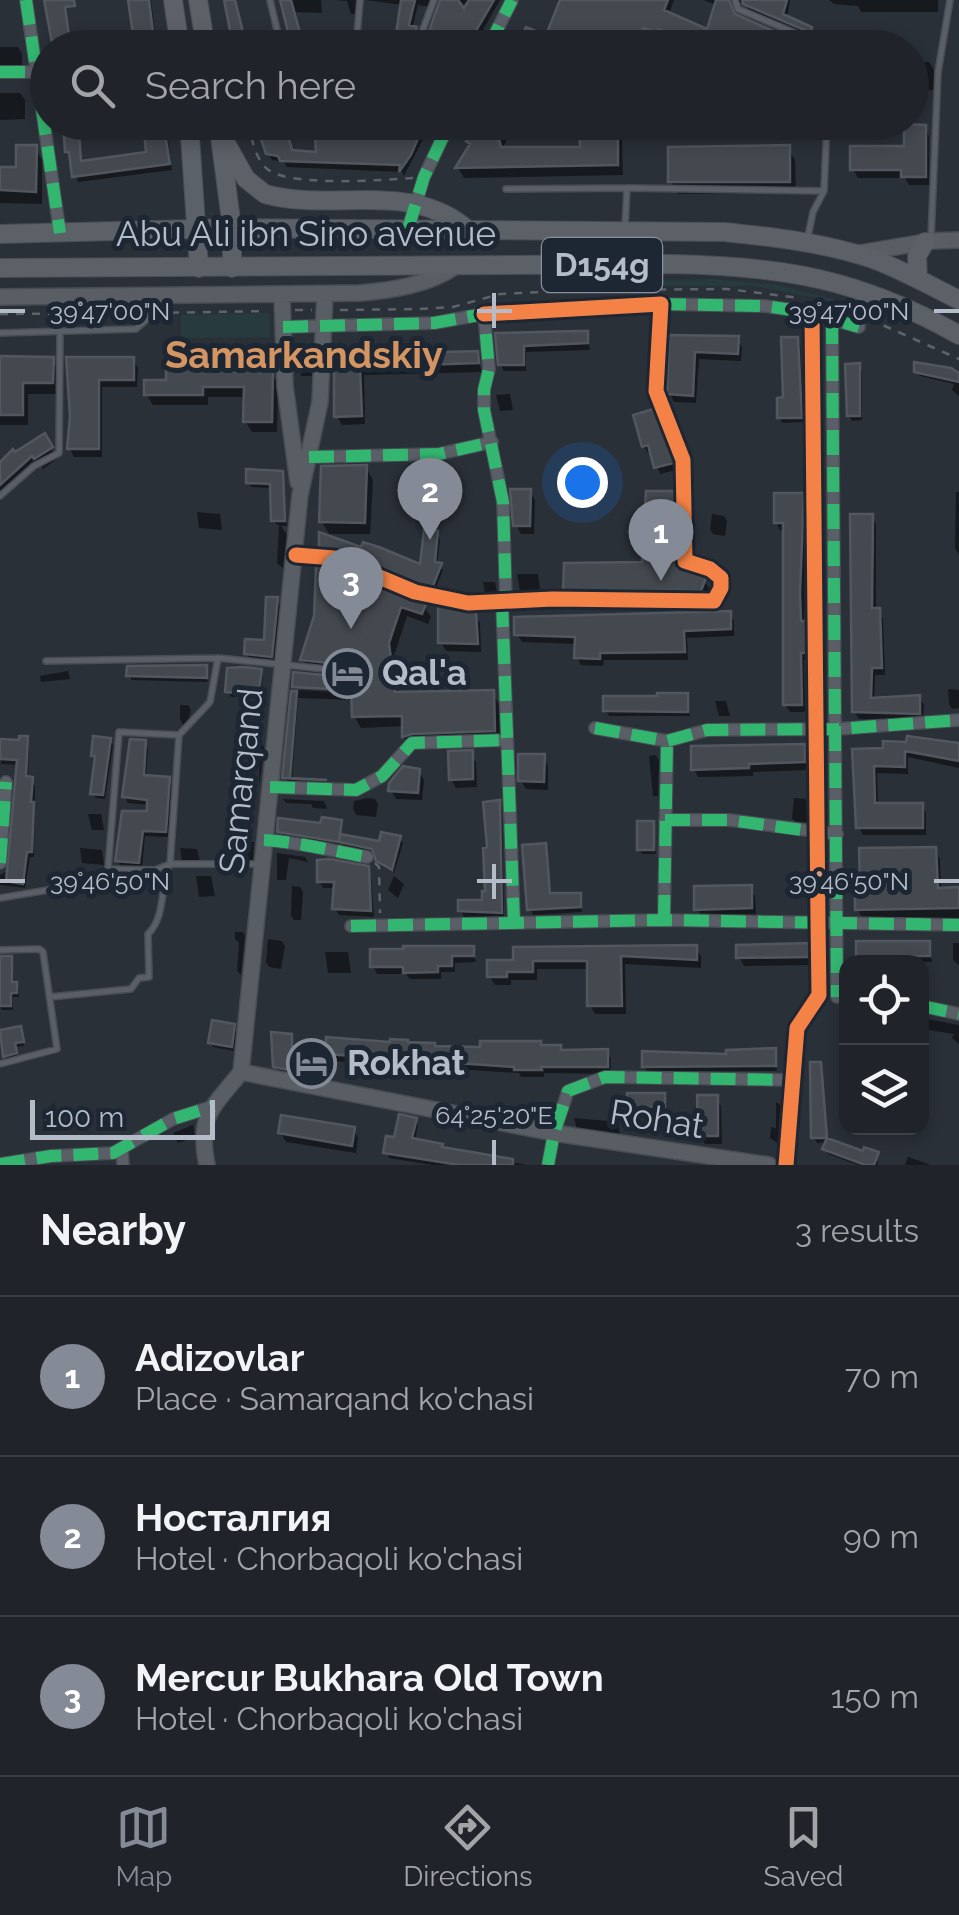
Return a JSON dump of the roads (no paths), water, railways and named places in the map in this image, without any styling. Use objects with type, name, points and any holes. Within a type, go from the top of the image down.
[{"type":"main road","points":[[174,0],[178,30]]},
{"type":"main road","points":[[198,0],[203,30]]},
{"type":"main road","points":[[191,140],[199,268]]},
{"type":"main road","points":[[221,140],[232,228],[232,268]]},
{"type":"main road","points":[[225,140],[246,179],[265,194],[416,202],[452,216],[468,230]]},
{"type":"main road","name":"Abu Ali ibn Sino avenue","points":[[0,234],[198,228],[724,232],[807,243],[854,254],[959,300]]},
{"type":"main road","points":[[918,279],[916,256],[928,242]]},
{"type":"main road","name":"Abu Ali ibn Sino avenue","points":[[0,268],[671,264],[788,271],[876,295],[959,335]]},
{"type":"street","points":[[26,0],[30,30]]},
{"type":"street","points":[[497,30],[512,0]]},
{"type":"street","points":[[0,72],[30,72]]},
{"type":"street","points":[[46,140],[60,233]]},
{"type":"street","points":[[408,229],[424,177],[441,140]]},
{"type":"street","name":"D154g","points":[[854,254],[959,240]]},
{"type":"street","points":[[0,297],[325,294],[402,288],[442,276],[456,266]]},
{"type":"street","name":"Samarqand","points":[[241,1072],[300,496],[320,402],[325,294]]},
{"type":"street","name":"Samarqand","points":[[282,295],[286,386],[300,496]]},
{"type":"street","points":[[283,327],[434,322],[484,314],[660,304],[766,306],[859,327]]},
{"type":"street","points":[[296,555],[334,558],[439,598],[504,602],[714,601],[721,578],[710,569],[686,561],[683,460],[656,391],[660,304]]},
{"type":"street","points":[[484,314],[489,369],[484,410],[503,502],[506,740],[514,922]]},
{"type":"street","points":[[786,1165],[797,1028],[820,995],[812,314]]},
{"type":"street","points":[[832,319],[839,955]]},
{"type":"street","points":[[309,457],[439,454],[492,442]]},
{"type":"street","points":[[595,728],[667,741],[706,730],[837,730],[959,720]]},
{"type":"street","points":[[270,787],[356,790],[382,776],[412,742],[506,740]]},
{"type":"street","points":[[664,920],[667,741]]},
{"type":"street","points":[[0,863],[6,782]]},
{"type":"street","points":[[665,820],[729,820],[837,834]]},
{"type":"street","points":[[264,840],[312,844],[320,849],[368,857]]},
{"type":"street","points":[[351,926],[664,920],[959,925]]},
{"type":"street","points":[[820,995],[839,998]]},
{"type":"street","points":[[929,1008],[959,1014]]},
{"type":"street","points":[[207,1165],[204,1121],[241,1072]]},
{"type":"street","name":"Rohat","points":[[241,1072],[554,1133],[769,1165]]},
{"type":"street","points":[[548,1165],[568,1091],[605,1077],[792,1080]]},
{"type":"street","points":[[0,1164],[112,1152],[173,1119],[214,1106]]},
{"type":"street","points":[[122,1149],[122,1165]]},
{"type":"lane","points":[[270,0],[277,30]]},
{"type":"lane","points":[[358,30],[360,0]]},
{"type":"lane","points":[[423,30],[434,0]]},
{"type":"lane","points":[[735,0],[738,9],[788,30]]},
{"type":"lane","points":[[928,242],[938,72],[950,0]]},
{"type":"lane","points":[[807,243],[813,212],[824,190],[826,140]]},
{"type":"lane","points":[[625,229],[627,188]]},
{"type":"lane","points":[[506,189],[824,190]]},
{"type":"lane","points":[[0,334],[136,329],[147,316],[147,295]]},
{"type":"lane","points":[[0,496],[34,466],[58,453],[60,333]]},
{"type":"lane","points":[[50,997],[131,989],[138,978],[149,978],[148,934],[160,912],[164,878],[170,864],[179,734],[210,702],[218,658]]},
{"type":"lane","points":[[46,661],[218,658],[345,671]]},
{"type":"lane","points":[[179,734],[119,732],[108,869],[261,864]]},
{"type":"lane","points":[[0,898],[54,889]]},
{"type":"lane","points":[[0,950],[42,952],[58,1049],[0,1064]]},
{"type":"place","name":"Носталгия","points":[[430,540]]},
{"type":"place","name":"Adizovlar","points":[[661,581]]},
{"type":"place","name":"Mercur Bukhara Old Town","points":[[351,629]]},
{"type":"place","name":"Qal'a","points":[[347,673]]},
{"type":"place","name":"Rokhat","points":[[312,1063]]},
{"type":"district","name":"Samarkandskiy","points":[[304,355]]}]
